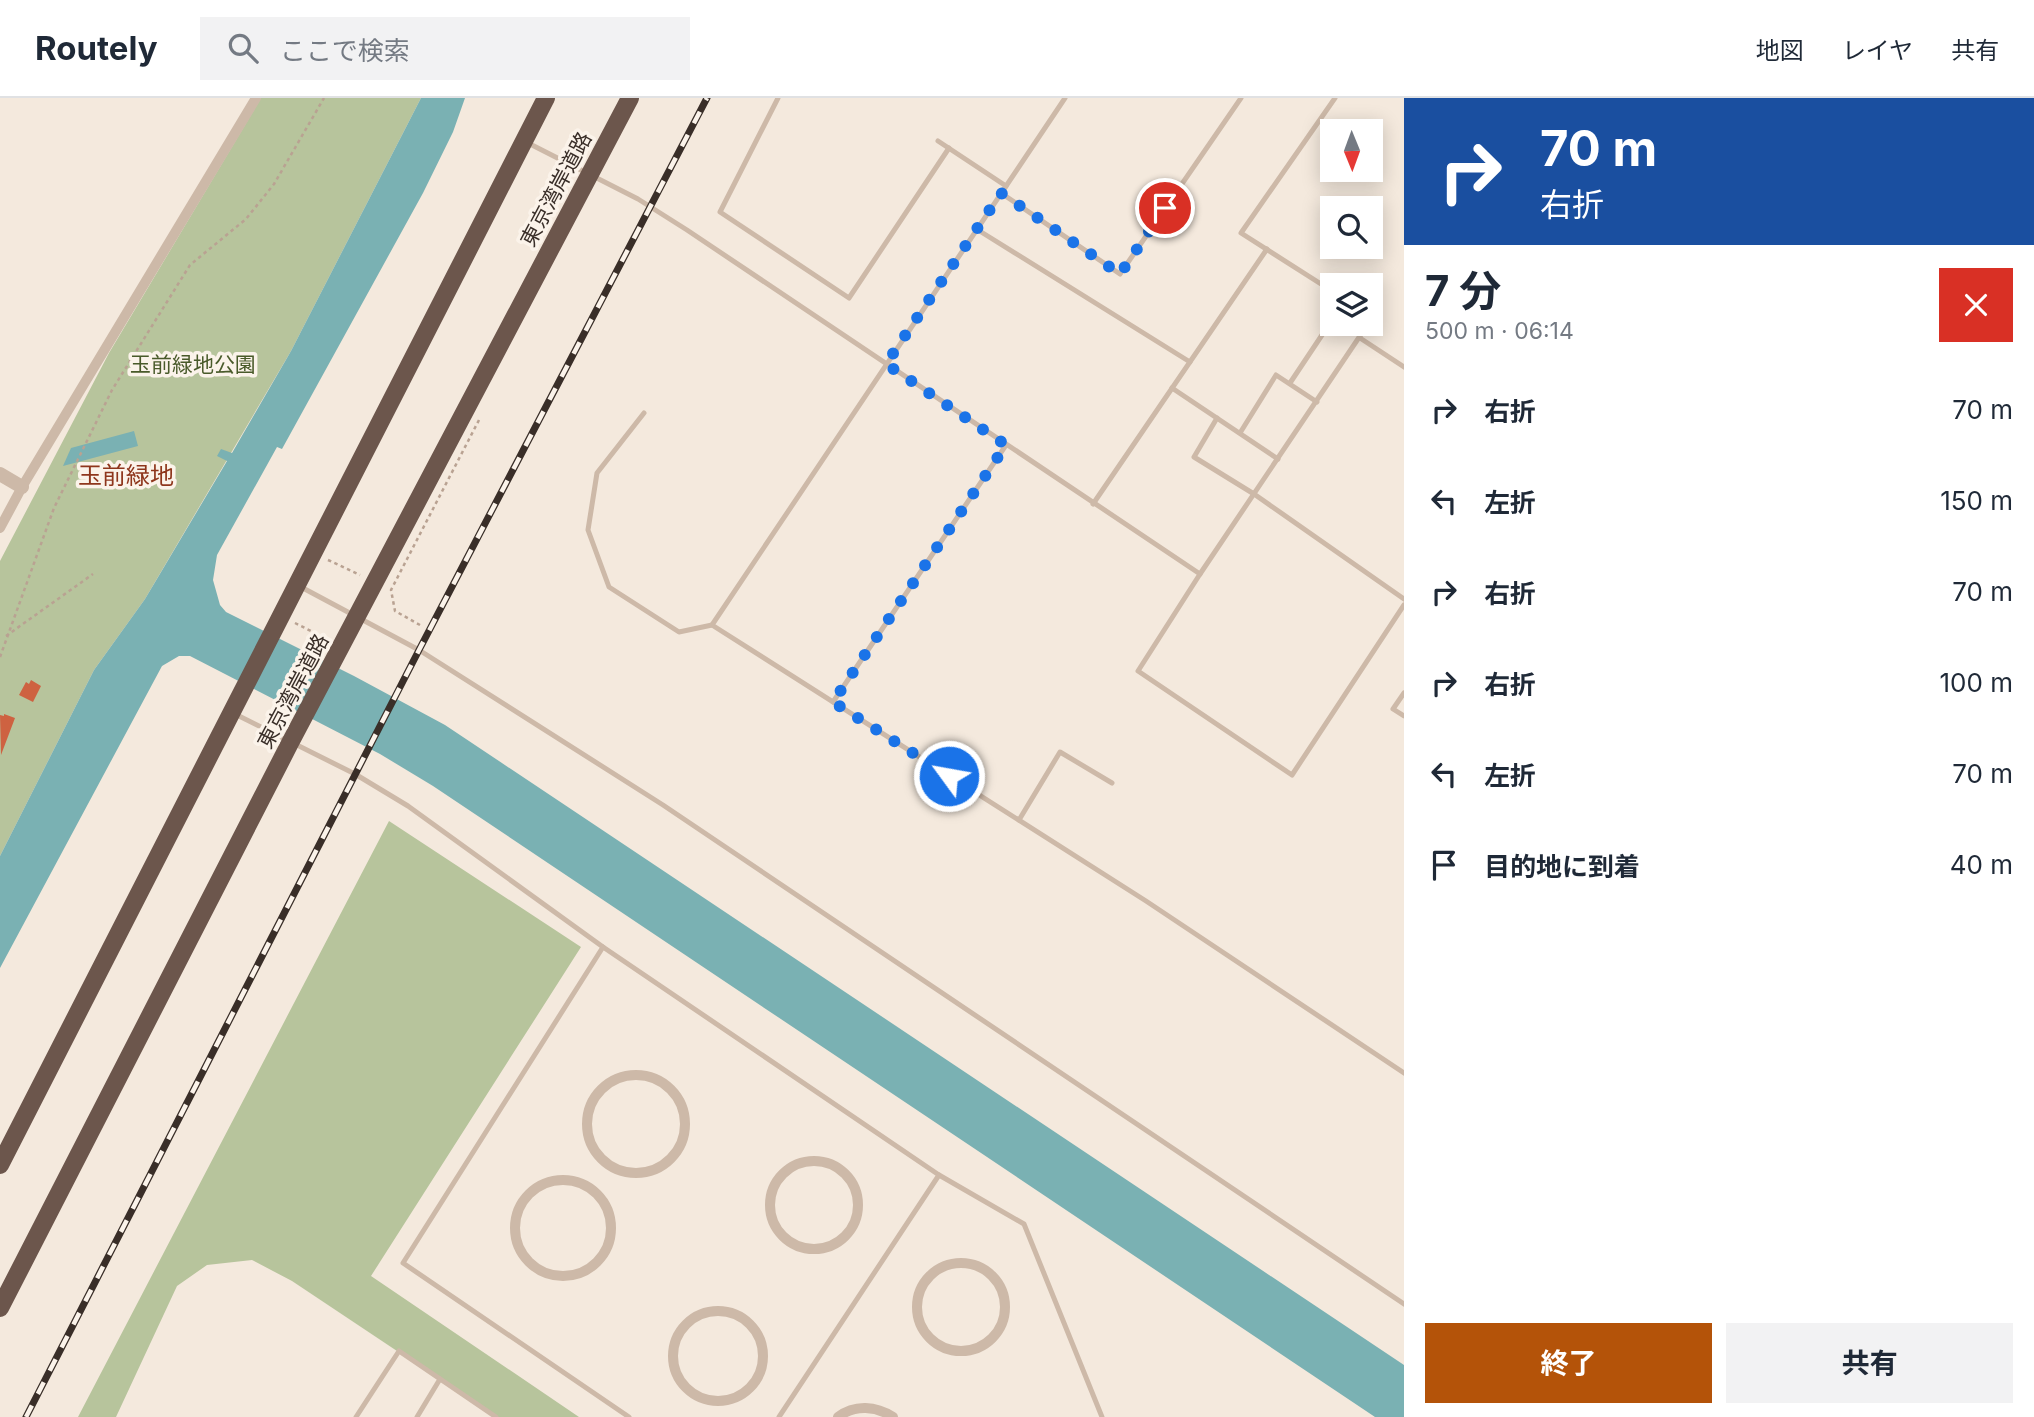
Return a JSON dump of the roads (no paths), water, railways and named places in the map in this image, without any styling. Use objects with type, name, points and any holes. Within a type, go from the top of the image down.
[{"type":"highway","points":[[0,1164],[546,98]]},
{"type":"highway","name":"東京湾岸道路","points":[[0,1308],[290,743],[629,98]]},
{"type":"street","points":[[0,528],[256,98]]},
{"type":"street","points":[[0,474],[22,487]]},
{"type":"street","points":[[643,1075],[659,1080],[678,1098],[685,1114],[686,1131],[682,1144],[673,1158],[653,1172],[635,1174],[618,1171],[603,1162],[593,1151],[587,1134],[588,1111],[595,1095],[620,1077],[643,1075]]},
{"type":"street","points":[[818,1161],[832,1164],[851,1180],[857,1194],[858,1210],[853,1225],[844,1237],[832,1245],[818,1249],[802,1247],[786,1239],[776,1228],[770,1213],[770,1200],[774,1185],[789,1168],[803,1162],[818,1161]]},
{"type":"street","points":[[560,1180],[576,1182],[600,1196],[608,1211],[612,1226],[610,1242],[602,1257],[590,1269],[578,1275],[561,1277],[545,1273],[531,1265],[521,1252],[515,1236],[516,1218],[522,1202],[543,1184],[560,1180]]},
{"type":"street","points":[[962,1263],[988,1272],[999,1283],[1006,1303],[1005,1318],[999,1332],[988,1343],[974,1350],[959,1352],[944,1349],[931,1340],[921,1328],[916,1304],[920,1288],[933,1273],[946,1265],[962,1263]]},
{"type":"street","points":[[717,1310],[742,1317],[754,1327],[761,1341],[764,1353],[762,1369],[755,1383],[738,1397],[722,1401],[706,1400],[683,1386],[675,1372],[673,1345],[680,1331],[701,1313],[717,1310]]},
{"type":"street","points":[[838,1417],[854,1409],[870,1408],[893,1417]]},
{"type":"lane","points":[[778,98],[720,212],[849,298],[949,148]]},
{"type":"lane","points":[[644,413],[597,473],[589,530],[609,587],[679,632],[712,625],[1065,98]]},
{"type":"lane","points":[[1001,193],[1120,274],[1241,98]]},
{"type":"lane","points":[[1320,283],[1241,233],[1335,98]]},
{"type":"lane","points":[[523,140],[638,199],[687,230],[1200,574]]},
{"type":"lane","points":[[938,141],[1006,186]]},
{"type":"lane","points":[[978,230],[1190,362]]},
{"type":"lane","points":[[1093,503],[1267,250]]},
{"type":"lane","points":[[1290,383],[1321,336]]},
{"type":"lane","points":[[1404,367],[1360,338],[1200,574],[1138,671],[1292,775],[1404,605]]},
{"type":"lane","points":[[1240,433],[1276,375],[1317,402]]},
{"type":"lane","points":[[1172,388],[1278,459]]},
{"type":"lane","points":[[1217,418],[1194,457],[1254,494],[1404,599]]},
{"type":"lane","points":[[833,702],[1006,445]]},
{"type":"lane","points":[[298,586],[419,650],[663,805],[1404,1304]]},
{"type":"lane","points":[[712,625],[1146,901],[1404,1073]]},
{"type":"lane","points":[[1404,693],[1393,709],[1404,716]]},
{"type":"lane","points":[[230,712],[355,774],[408,806],[603,947],[939,1175],[1024,1224],[1102,1417]]},
{"type":"lane","points":[[1019,820],[1060,752],[1112,783]]},
{"type":"lane","points":[[603,947],[403,1263],[629,1417]]},
{"type":"lane","points":[[779,1417],[939,1175]]},
{"type":"lane","points":[[356,1417],[398,1351],[496,1417]]},
{"type":"lane","points":[[417,1417],[440,1379]]},
{"type":"water","points":[[421,98],[465,98],[453,132],[423,193],[282,449],[277,447],[217,555],[213,580],[220,605],[226,612],[445,725],[1404,1365],[1404,1417],[1375,1417],[433,786],[380,754],[190,656],[179,656],[162,666],[0,968],[0,856],[94,670],[145,599],[227,461],[217,456],[221,449],[232,453],[291,351]]},
{"type":"water","points":[[134,431],[138,446],[63,466],[71,448]]},
{"type":"railway","points":[[26,1417],[419,650],[707,98]]},
{"type":"district","name":"玉前緑地","points":[[126,475]]},
{"type":"park label","name":"玉前緑地公園","points":[[193,364]]}]
